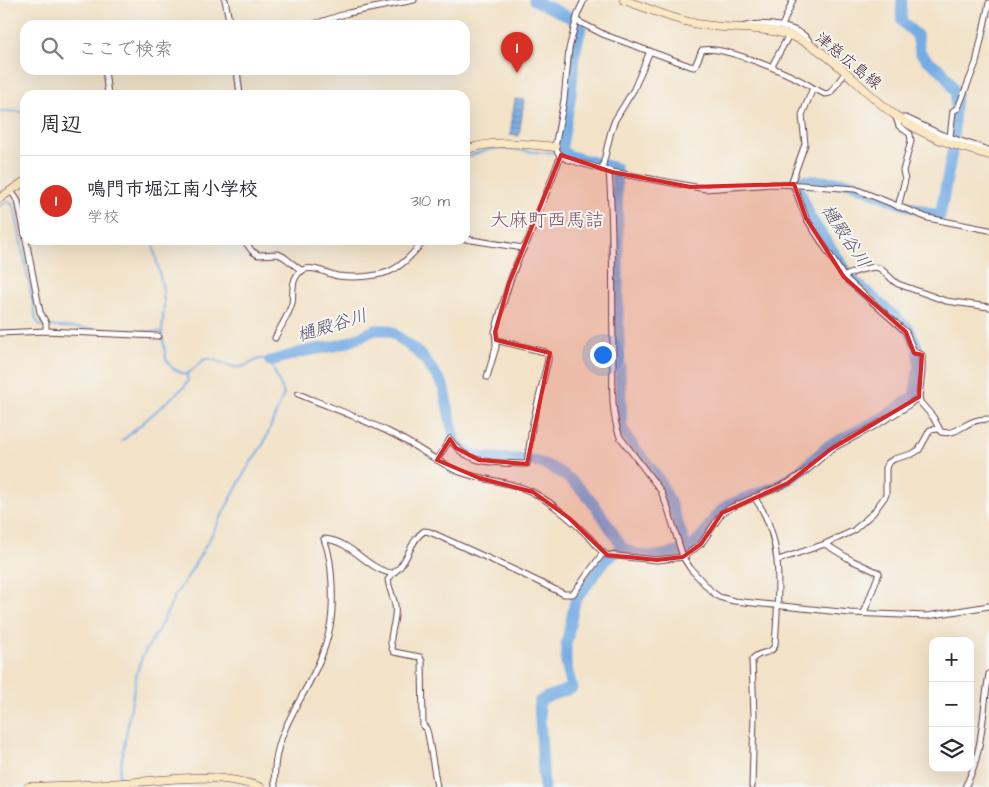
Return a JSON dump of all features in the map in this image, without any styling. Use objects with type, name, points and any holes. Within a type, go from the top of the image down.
[{"type":"main road","name":"津慈広島線","points":[[624,0],[678,19],[702,25],[778,32],[789,35],[811,45],[897,116],[918,130],[941,142],[989,154]]},
{"type":"main road","points":[[470,148],[494,143],[521,144],[558,152]]},
{"type":"main road","points":[[0,198],[20,185]]},
{"type":"main road","points":[[28,787],[124,783],[199,777],[226,778],[260,787]]},
{"type":"street","points":[[225,0],[229,20]]},
{"type":"street","points":[[326,20],[348,13],[414,0]]},
{"type":"street","points":[[486,377],[496,347],[495,332],[509,283],[529,238],[558,152],[569,49],[578,13],[584,0]]},
{"type":"street","points":[[783,24],[793,0]]},
{"type":"street","points":[[950,137],[953,111],[958,108],[976,63],[989,3]]},
{"type":"street","points":[[576,23],[694,67],[702,50],[705,49],[719,51],[772,66],[825,94],[830,93],[845,73]]},
{"type":"street","points":[[742,28],[750,24],[783,24],[807,38],[811,45]]},
{"type":"street","points":[[772,66],[789,35]]},
{"type":"street","points":[[602,169],[615,120],[634,89],[650,51]]},
{"type":"street","points":[[106,75],[107,90]]},
{"type":"street","points":[[238,75],[239,90]]},
{"type":"street","points":[[298,394],[390,432],[456,470],[471,476],[518,486],[533,492],[569,518],[607,555],[644,560],[683,556],[701,544],[722,514],[732,507],[788,483],[831,449],[876,426],[903,409],[916,398],[922,359],[906,332],[847,275],[806,218],[797,184],[792,181],[804,144],[802,115],[813,88]]},
{"type":"street","points":[[898,207],[905,180],[903,171],[912,141],[910,134],[899,126],[897,116],[988,150],[989,154]]},
{"type":"street","points":[[558,152],[566,159],[613,172],[706,189],[756,184],[797,184],[855,189],[928,218],[989,230]]},
{"type":"street","points":[[613,172],[614,390],[617,429],[620,437],[661,491],[683,556],[690,568],[711,591],[723,599],[850,613],[927,616],[989,606]]},
{"type":"street","points":[[11,192],[18,201],[20,211]]},
{"type":"street","points":[[470,240],[523,248]]},
{"type":"street","points":[[27,245],[40,312],[46,323],[46,330]]},
{"type":"street","points":[[248,245],[258,255],[278,254],[302,271]]},
{"type":"street","points":[[275,338],[292,303],[294,279],[302,271],[307,269],[338,276],[380,274],[396,267],[421,245]]},
{"type":"street","points":[[847,275],[874,267],[880,268],[892,281],[898,284],[946,301],[989,307]]},
{"type":"street","points":[[0,333],[46,330],[158,336]]},
{"type":"street","points":[[437,460],[450,439],[456,448],[478,460],[527,464],[532,427],[548,355],[545,352],[496,340]]},
{"type":"street","points":[[778,560],[825,544],[853,531],[873,513],[886,495],[886,468],[888,463],[919,450],[935,429],[933,417],[916,398]]},
{"type":"street","points":[[935,429],[948,434],[956,432],[973,421],[989,419]]},
{"type":"street","points":[[752,787],[754,716],[752,660],[759,654],[774,649],[778,605],[778,560],[771,526],[754,498]]},
{"type":"street","points":[[437,787],[428,734],[424,726],[422,661],[420,657],[394,652],[392,649],[396,607],[388,580],[392,573],[399,568],[418,535],[424,531],[570,595],[573,594],[607,555]]},
{"type":"street","points":[[275,787],[275,758],[285,725],[323,653],[330,627],[333,607],[330,563],[324,539],[339,542],[353,549],[383,572],[392,573]]},
{"type":"street","points":[[825,544],[851,560],[880,573],[864,613]]},
{"type":"street","points":[[965,787],[970,778],[982,733],[989,674]]},
{"type":"highlighted area","points":[[561,155],[612,172],[691,187],[794,184],[806,218],[844,277],[906,332],[914,353],[922,355],[919,397],[831,449],[788,483],[722,513],[701,544],[683,557],[657,560],[607,555],[569,518],[533,492],[479,478],[437,460],[450,439],[456,448],[479,460],[527,464],[550,353],[496,340],[495,332],[509,283]]},
{"type":"water","points":[[515,99],[524,100],[519,136],[510,135]]},
{"type":"waterway","name":"樋殿谷川","points":[[534,0],[573,19],[581,28],[574,57],[571,94],[562,150],[567,155],[616,168],[622,427],[629,440],[652,469],[666,493],[687,550],[646,556],[631,552],[622,547]]},
{"type":"waterway","name":"樋殿谷川","points":[[687,550],[696,543],[716,515],[728,505],[779,485],[794,476],[828,446],[882,418],[914,396],[919,365],[917,347],[909,329],[852,279],[810,217],[796,180],[844,182],[940,216],[952,153],[956,94],[942,71],[920,52],[917,35],[902,21],[902,0]]},
{"type":"waterway","points":[[0,111],[20,112]]},
{"type":"waterway","points":[[470,156],[499,148],[547,153],[562,150]]},
{"type":"waterway","points":[[0,206],[7,201],[14,206],[20,237]]},
{"type":"waterway","points":[[22,245],[36,319],[40,326],[162,332]]},
{"type":"waterway","points":[[120,780],[119,775],[137,672],[142,657],[161,625],[176,594],[209,540],[246,470],[264,443],[284,394],[270,361],[266,359],[258,359],[240,367],[205,359],[186,375],[172,368],[166,359],[162,332],[163,290],[153,245]]},
{"type":"waterway","name":"樋殿谷川","points":[[270,361],[349,342],[375,330],[392,332],[422,356],[443,385],[455,441],[463,449],[481,457],[530,460],[546,465],[560,472],[573,482],[585,493],[605,519],[622,547],[605,561],[575,601],[566,645],[566,663],[572,688],[544,698],[539,702],[544,787]]},
{"type":"waterway","points":[[122,441],[185,386],[188,381],[187,375]]},
{"type":"place","name":"鳴門市堀江南小学校","points":[[517,73]]},
{"type":"district","name":"大麻町西馬詰","points":[[547,219]]}]
